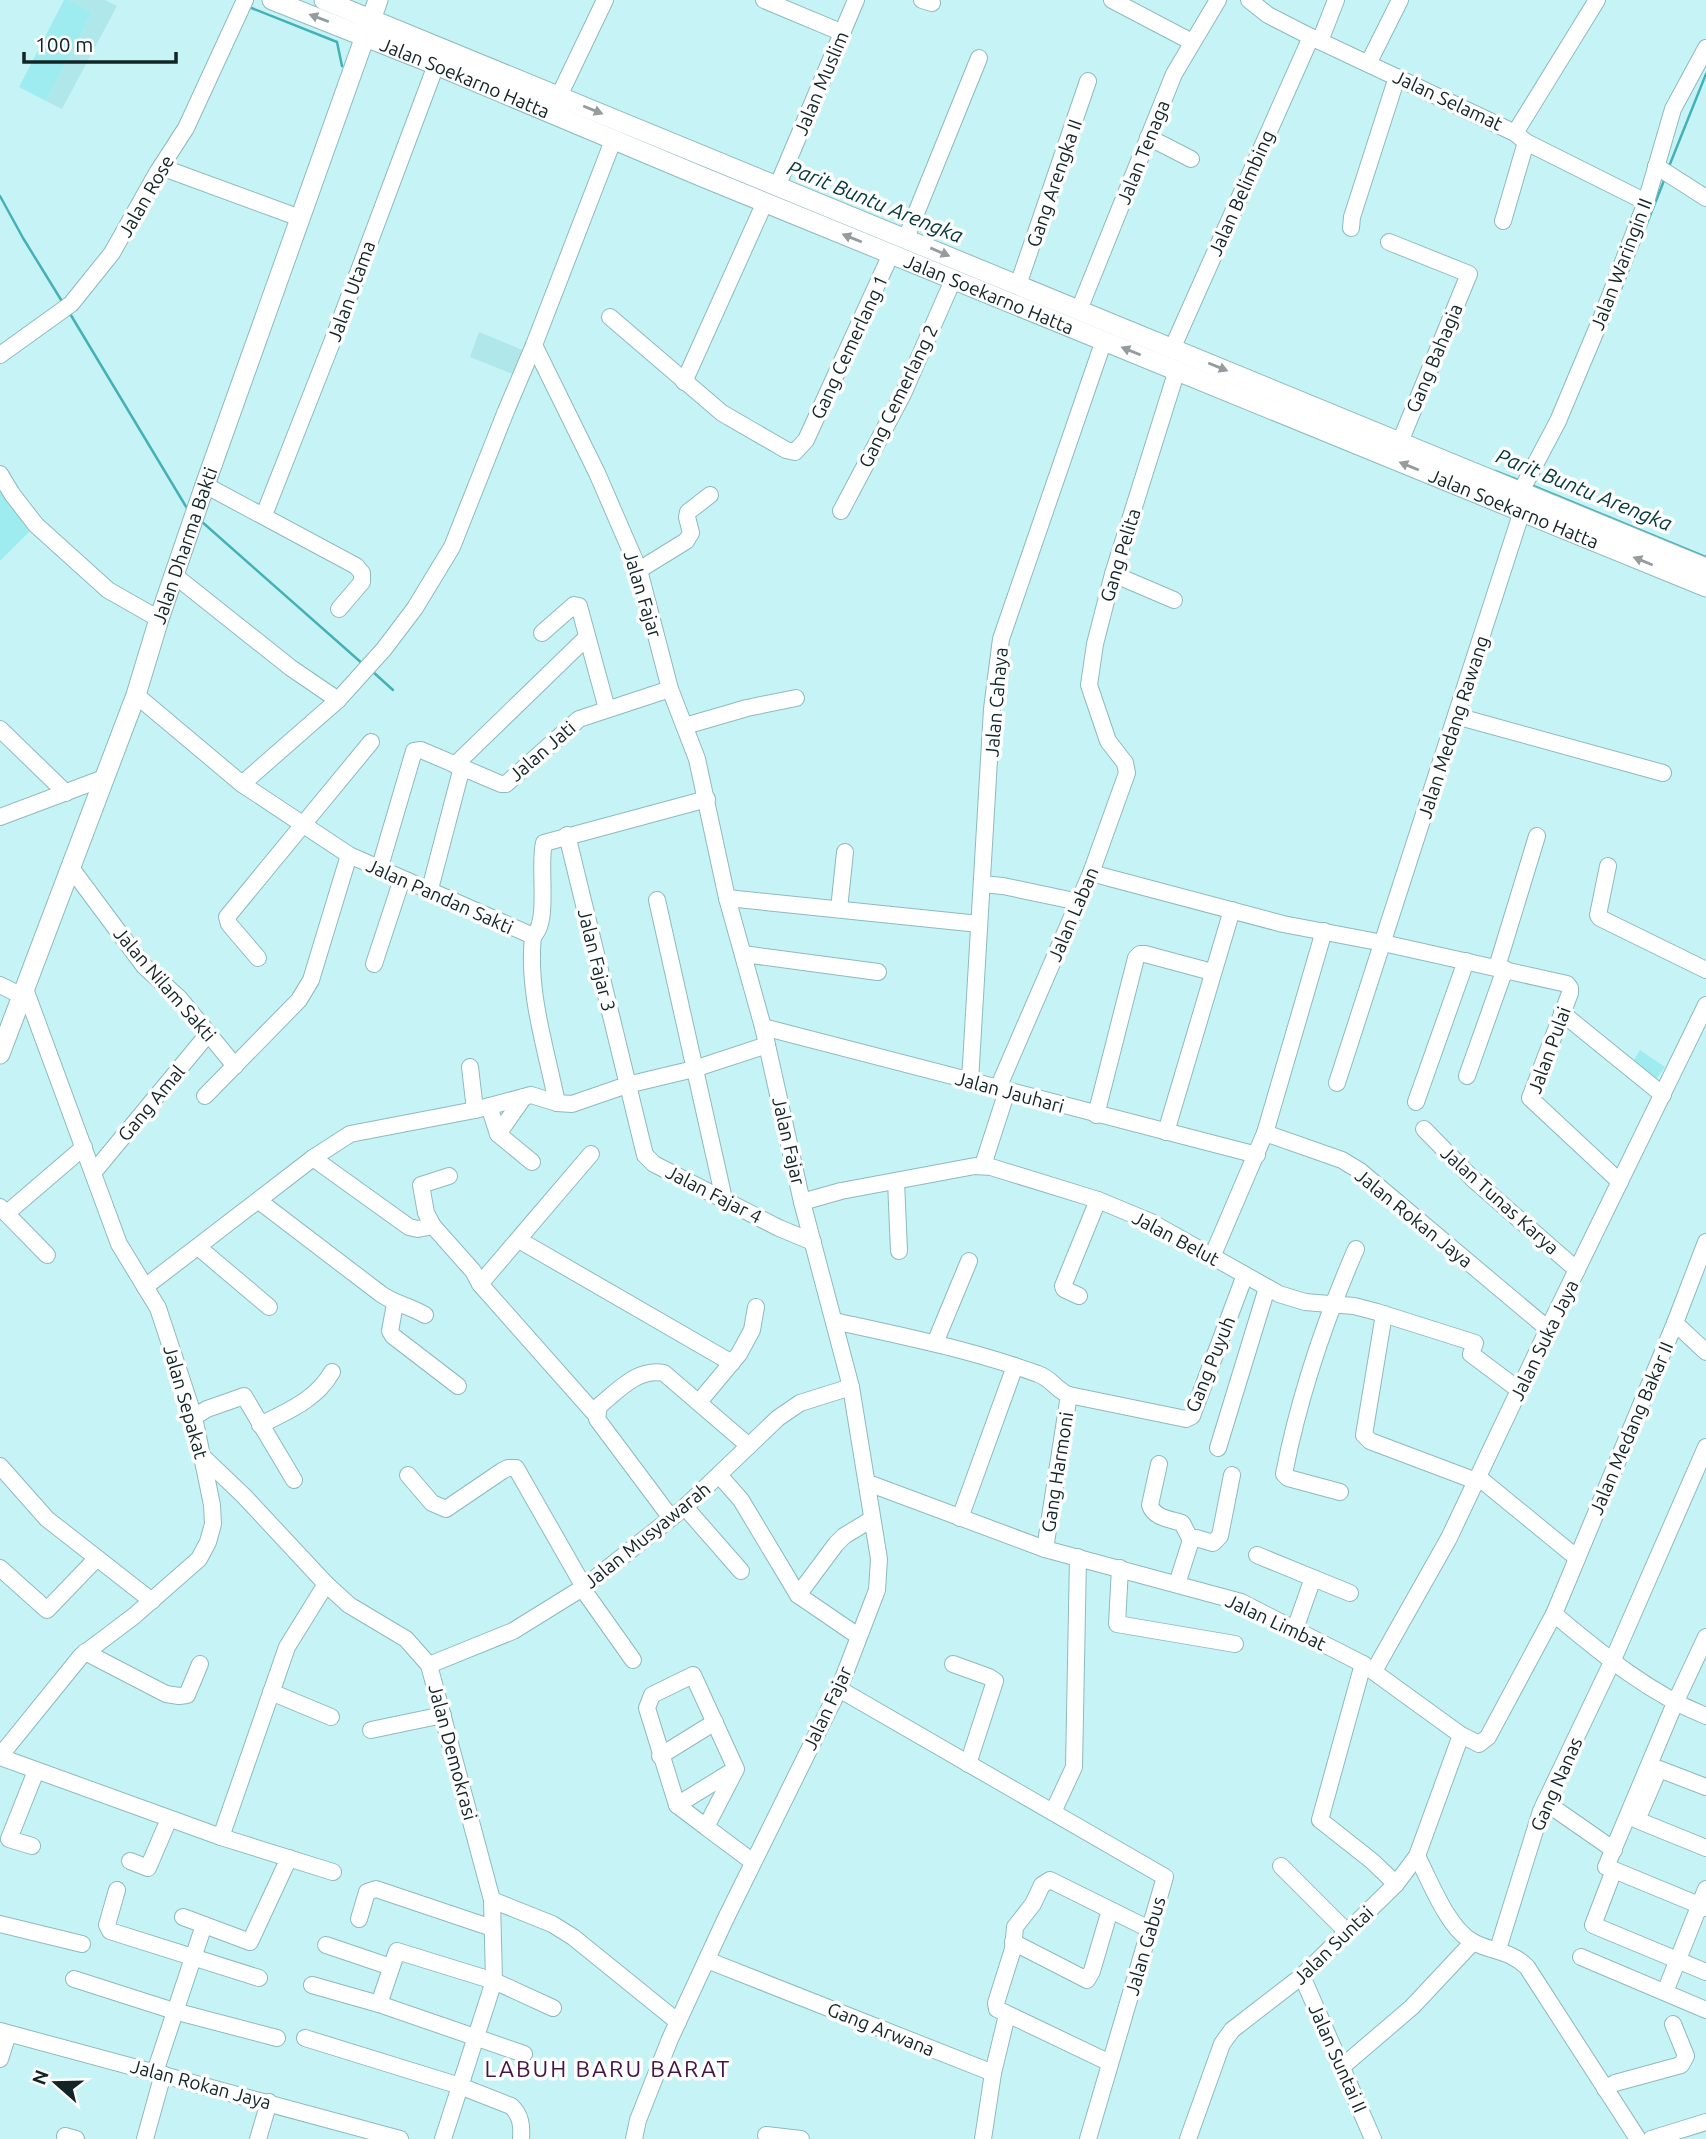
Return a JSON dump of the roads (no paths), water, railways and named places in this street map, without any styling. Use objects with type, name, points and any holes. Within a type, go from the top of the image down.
[{"type":"main road","name":"Jalan Soekarno Hatta","points":[[272,0],[367,20],[436,65],[614,138],[773,191],[909,230],[1082,303],[1173,347],[1706,568]]},
{"type":"main road","name":"Jalan Soekarno Hatta","points":[[324,0],[367,20],[560,94],[712,158],[891,254],[953,280],[1301,422],[1523,493],[1706,587]]},
{"type":"main road","name":"Jalan Dharma Bakti","points":[[0,1054],[136,695],[205,485],[352,73],[367,20]]},
{"type":"main road","points":[[1301,422],[1309,403]]},
{"type":"street","points":[[560,94],[605,0]]},
{"type":"street","points":[[764,0],[843,33]]},
{"type":"street","name":"Jalan Muslim","points":[[684,382],[785,166],[856,0]]},
{"type":"street","points":[[1112,0],[1192,42]]},
{"type":"street","name":"Jalan Tenaga","points":[[1082,303],[1177,68],[1218,0]]},
{"type":"street","name":"Jalan Selamat","points":[[1249,0],[1268,15],[1315,39],[1369,62],[1646,202]]},
{"type":"street","name":"Jalan Belimbing","points":[[1173,347],[1315,39],[1336,0]]},
{"type":"street","points":[[1369,62],[1400,0]]},
{"type":"street","points":[[1503,221],[1521,137],[1597,0]]},
{"type":"street","name":"Jalan Rose","points":[[0,355],[66,308],[117,246],[186,128],[243,6]]},
{"type":"street","name":"Jalan Waringin II","points":[[1523,493],[1563,409],[1646,202],[1663,171],[1673,109],[1706,48]]},
{"type":"street","points":[[909,230],[979,58]]},
{"type":"street","name":"Jalan Utama","points":[[264,515],[436,65]]},
{"type":"street","points":[[1351,228],[1352,217],[1397,77]]},
{"type":"street","name":"Gang Arengka II","points":[[1021,278],[1088,81]]},
{"type":"street","points":[[1149,137],[1191,159]]},
{"type":"street","points":[[242,784],[338,700],[367,669],[415,608],[452,547],[614,138]]},
{"type":"street","points":[[161,167],[300,218]]},
{"type":"street","points":[[1663,171],[1706,198]]},
{"type":"street","name":"Gang Bahagia","points":[[1389,242],[1469,274],[1401,442]]},
{"type":"street","name":"Gang Cemerlang 1","points":[[684,382],[722,413],[786,450],[795,452],[806,440],[891,254]]},
{"type":"street","name":"Gang Cemerlang 2","points":[[841,511],[903,394],[953,280]]},
{"type":"street","points":[[610,317],[684,382]]},
{"type":"street","name":"Jalan Cahaya","points":[[970,1081],[992,709],[1001,639],[1104,340]]},
{"type":"street","name":"Jalan Fajar","points":[[534,345],[597,474],[639,570],[670,689],[685,726],[707,799],[727,898],[767,1045],[802,1202],[851,1387],[880,1573],[877,1590],[839,1689],[753,1862],[678,2022],[653,2079],[634,2139]]},
{"type":"street","name":"Gang Pelita","points":[[1108,741],[1089,685],[1095,644],[1113,574],[1177,370]]},
{"type":"street","points":[[0,474],[20,504],[46,534],[108,590],[159,619]]},
{"type":"street","points":[[205,485],[356,566],[362,573],[362,582],[339,609]]},
{"type":"street","name":"Jalan Medang Rawang","points":[[1337,1083],[1456,716],[1523,493]]},
{"type":"street","points":[[639,570],[686,541],[691,533],[688,512],[710,495]]},
{"type":"street","points":[[1113,574],[1174,600]]},
{"type":"street","points":[[174,575],[291,668],[338,700]]},
{"type":"street","points":[[542,633],[576,605],[607,709]]},
{"type":"street","points":[[430,889],[458,766],[586,638]]},
{"type":"street","name":"Jalan Jati","points":[[379,870],[413,753],[421,750],[506,784],[579,719],[670,689]]},
{"type":"street","name":"Jalan Pandan Sakti","points":[[136,695],[242,784],[349,855],[533,936],[537,933],[541,921],[544,842],[707,799]]},
{"type":"street","points":[[685,726],[747,708],[796,698]]},
{"type":"street","points":[[1456,716],[1663,774]]},
{"type":"street","points":[[0,729],[66,793]]},
{"type":"street","points":[[258,958],[229,924],[227,917],[371,741]]},
{"type":"street","name":"Jalan Laban","points":[[983,1165],[1003,1089],[1091,873],[1127,773],[1125,763],[1108,741]]},
{"type":"street","points":[[0,817],[104,778]]},
{"type":"street","name":"Jalan Fajar 3","points":[[567,835],[628,1085]]},
{"type":"street","points":[[1467,1076],[1501,968],[1537,836]]},
{"type":"street","points":[[839,909],[845,852]]},
{"type":"street","points":[[205,1096],[299,1000],[311,980],[349,855]]},
{"type":"street","points":[[1608,866],[1600,918],[1706,970]]},
{"type":"street","name":"Jalan Nilam Sakti","points":[[71,868],[144,965],[180,999],[234,1066]]},
{"type":"street","name":"Jalan Pulai","points":[[1091,873],[1283,924],[1501,968],[1569,986],[1570,993],[1531,1093],[1531,1101],[1620,1182]]},
{"type":"street","points":[[374,964],[402,879]]},
{"type":"street","points":[[982,884],[1079,902]]},
{"type":"street","points":[[727,898],[979,924]]},
{"type":"street","points":[[657,900],[724,1199]]},
{"type":"street","points":[[1166,1132],[1232,910]]},
{"type":"street","points":[[1212,1257],[1265,1133],[1324,931]]},
{"type":"street","points":[[533,936],[530,965],[558,1103]]},
{"type":"street","points":[[743,954],[878,972]]},
{"type":"street","points":[[1096,1115],[1136,958],[1145,954],[1212,972]]},
{"type":"street","points":[[1416,1102],[1466,961]]},
{"type":"street","points":[[0,985],[23,992]]},
{"type":"street","name":"Jalan Sepakat","points":[[0,1757],[85,1652],[152,1601],[199,1559],[213,1524],[212,1505],[194,1417],[158,1308],[119,1244],[23,992]]},
{"type":"street","name":"Jalan Suka Jaya","points":[[1396,1884],[1372,1861],[1320,1820],[1368,1668],[1449,1538],[1706,1005]]},
{"type":"street","points":[[1562,1013],[1663,1094]]},
{"type":"street","name":"Jalan Jauhari","points":[[762,1027],[1257,1155]]},
{"type":"street","name":"Gang Amal","points":[[93,1172],[208,1034]]},
{"type":"street","points":[[145,1287],[313,1158],[350,1134],[482,1108],[531,1095],[572,1104],[767,1045]]},
{"type":"street","points":[[470,1067],[482,1108],[498,1134],[532,1163]]},
{"type":"street","name":"Jalan Fajar 4","points":[[628,1085],[648,1160],[813,1242]]},
{"type":"street","points":[[498,1134],[524,1097]]},
{"type":"street","name":"Jalan Tunas Karya","points":[[1424,1129],[1474,1180],[1577,1270]]},
{"type":"street","name":"Jalan Rokan Jaya","points":[[1265,1133],[1342,1160],[1360,1171],[1548,1329]]},
{"type":"street","points":[[47,1255],[3,1210],[84,1147]]},
{"type":"street","points":[[480,1284],[592,1154]]},
{"type":"street","points":[[313,1158],[409,1227],[418,1229],[433,1226]]},
{"type":"street","name":"Jalan Belut","points":[[802,1202],[822,1195],[983,1165],[1098,1200],[1151,1222],[1267,1288],[1305,1302],[1353,1306],[1475,1343],[1471,1354],[1519,1390]]},
{"type":"street","points":[[449,1176],[421,1185],[426,1213],[433,1226],[480,1284],[596,1415],[671,1518]]},
{"type":"street","points":[[896,1181],[899,1251]]},
{"type":"street","points":[[1079,1296],[1063,1286],[1098,1200]]},
{"type":"street","points":[[259,1201],[395,1304],[412,1307],[425,1315]]},
{"type":"street","points":[[519,1240],[732,1363]]},
{"type":"street","name":"Jalan Medang Bakar II","points":[[1554,1614],[1706,1242]]},
{"type":"street","points":[[198,1247],[269,1307]]},
{"type":"street","points":[[1340,1492],[1288,1478],[1284,1474],[1289,1448],[1331,1306],[1356,1249]]},
{"type":"street","points":[[935,1343],[969,1261]]},
{"type":"street","name":"Gang Puyuh","points":[[1069,1395],[1189,1419],[1245,1275]]},
{"type":"street","points":[[1217,1448],[1267,1288]]},
{"type":"street","points":[[395,1304],[390,1331],[393,1336],[457,1386]]},
{"type":"street","points":[[699,1402],[732,1363],[752,1330],[755,1307]]},
{"type":"street","points":[[1384,1314],[1364,1435],[1370,1440],[1477,1479],[1577,1558]]},
{"type":"street","points":[[834,1321],[935,1343],[1015,1366],[1046,1377],[1056,1389],[1069,1395]]},
{"type":"street","points":[[1675,1323],[1706,1352]]},
{"type":"street","points":[[960,1518],[1015,1366]]},
{"type":"street","points":[[596,1415],[598,1406],[638,1375],[650,1371],[664,1373],[749,1446]]},
{"type":"street","points":[[260,1425],[315,1395],[332,1372]]},
{"type":"street","name":"Jalan Musyawarah","points":[[429,1665],[513,1631],[583,1588],[685,1507],[778,1418],[800,1403],[851,1387]]},
{"type":"street","name":"Gang Harmoni","points":[[1045,1549],[1069,1395]]},
{"type":"street","points":[[194,1417],[207,1409],[244,1396],[294,1480]]},
{"type":"street","name":"Gang Nanas","points":[[1498,1949],[1545,1802],[1612,1662],[1706,1447]]},
{"type":"street","name":"Jalan Demokrasi","points":[[202,1456],[244,1496],[326,1584],[349,1605],[406,1639],[429,1665],[492,1900],[494,1981],[443,2139]]},
{"type":"street","points":[[1158,1464],[1150,1505],[1152,1511],[1157,1516],[1182,1523],[1191,1540],[1177,1584]]},
{"type":"street","points":[[0,1466],[47,1519],[152,1601]]},
{"type":"street","points":[[408,1475],[432,1503],[446,1509],[502,1471],[516,1468],[583,1588],[633,1660]]},
{"type":"street","points":[[719,1475],[741,1500],[797,1595],[858,1636]]},
{"type":"street","points":[[1191,1540],[1196,1538],[1213,1543],[1220,1536],[1231,1475]]},
{"type":"street","name":"Jalan Limbat","points":[[868,1483],[1045,1549],[1241,1601],[1368,1668],[1461,1735]]},
{"type":"street","points":[[685,1507],[741,1571]]},
{"type":"street","points":[[797,1595],[836,1544],[872,1519]]},
{"type":"street","points":[[1257,1555],[1350,1593]]},
{"type":"street","points":[[1053,1812],[1074,1767],[1078,1557]]},
{"type":"street","points":[[0,1568],[47,1610],[97,1558]]},
{"type":"street","points":[[1120,1568],[1117,1624],[1235,1644]]},
{"type":"street","points":[[1295,1629],[1313,1578]]},
{"type":"street","points":[[220,1837],[287,1647],[326,1584]]},
{"type":"street","points":[[1461,1735],[1479,1744],[1488,1737],[1554,1614],[1612,1662],[1675,1703],[1706,1716]]},
{"type":"street","points":[[1606,1867],[1675,1703],[1706,1637]]},
{"type":"street","points":[[85,1652],[166,1694],[179,1696],[187,1695],[191,1690],[200,1664]]},
{"type":"street","points":[[953,1664],[989,1676],[995,1681],[968,1763]]},
{"type":"street","points":[[736,1769],[693,1675],[652,1695],[647,1708],[677,1805],[753,1862]]},
{"type":"street","name":"Jalan Gabus","points":[[839,1689],[1165,1877],[1088,2139]]},
{"type":"street","points":[[271,1692],[331,1717]]},
{"type":"street","points":[[371,1730],[443,1715]]},
{"type":"street","points":[[660,1756],[715,1722]]},
{"type":"street","name":"Jalan Suntai","points":[[1190,2138],[1226,2037],[1302,1976],[1396,1884],[1417,1856],[1461,1735]]},
{"type":"street","points":[[0,1757],[220,1837],[333,1872]]},
{"type":"street","points":[[706,1828],[736,1769]]},
{"type":"street","points":[[677,1805],[736,1769]]},
{"type":"street","points":[[1706,1787],[1658,1769],[1637,1820],[1706,1848]]},
{"type":"street","points":[[32,1846],[9,1839],[36,1771]]},
{"type":"street","points":[[1545,1802],[1614,1850]]},
{"type":"street","points":[[130,1861],[148,1868],[169,1819]]},
{"type":"street","points":[[1417,1856],[1454,1924],[1473,1942],[1498,1949],[1520,1960],[1527,1967],[1638,2139]]},
{"type":"street","points":[[183,1917],[250,1942],[289,1858]]},
{"type":"street","points":[[1281,1867],[1347,1932]]},
{"type":"street","points":[[1703,1907],[1615,1870],[1593,1925],[1706,1972]]},
{"type":"street","points":[[1111,2063],[997,2009],[996,2003],[1013,1934],[1042,1885],[1050,1880],[1149,1929]]},
{"type":"street","points":[[359,1919],[367,1892],[376,1889],[492,1928]]},
{"type":"street","points":[[1665,1992],[1677,1960],[1703,1907],[1706,1889]]},
{"type":"street","points":[[117,1890],[107,1925],[110,1931],[259,1978]]},
{"type":"street","points":[[492,1900],[552,1924],[573,1937],[678,2022]]},
{"type":"street","points":[[1013,1942],[1087,1980],[1093,1971],[1111,1910]]},
{"type":"street","points":[[0,1924],[82,1944]]},
{"type":"street","points":[[145,2139],[174,2011],[204,1925]]},
{"type":"street","points":[[1343,2066],[1412,2007],[1448,1972],[1473,1942]]},
{"type":"street","points":[[326,1945],[391,1967]]},
{"type":"street","points":[[379,2004],[397,1951],[494,1981],[553,2008]]},
{"type":"street","points":[[1581,1957],[1706,2010]]},
{"type":"street","name":"Gang Arwana","points":[[707,1960],[993,2073]]},
{"type":"street","name":"Jalan Suntai II","points":[[1302,1976],[1373,2139]]},
{"type":"street","points":[[74,1979],[174,2011],[277,2038]]},
{"type":"street","points":[[312,1985],[379,2004],[524,2054]]},
{"type":"street","points":[[983,2139],[993,2073],[1007,2015]]},
{"type":"street","points":[[1605,2089],[1615,2083],[1681,2065],[1686,2056],[1673,2024]]},
{"type":"street","points":[[0,2059],[4,2033]]},
{"type":"street","name":"Jalan Rokan Jaya","points":[[4,2033],[269,2102],[356,2133],[401,2139]]},
{"type":"street","points":[[305,2038],[460,2086],[511,2106],[518,2112],[522,2126],[521,2139]]},
{"type":"street","points":[[258,2139],[269,2102]]},
{"type":"street","points":[[1651,2139],[1706,2122]]},
{"type":"street","points":[[766,2135],[801,2139]]},
{"type":"waterway","name":"Parit Buntu Arengka","points":[[249,7],[337,42],[342,66]]},
{"type":"waterway","points":[[1668,169],[1706,74]]},
{"type":"waterway","points":[[1621,289],[1665,178]]},
{"type":"waterway","points":[[0,196],[63,303]]},
{"type":"waterway","points":[[69,312],[188,510]]},
{"type":"waterway","name":"Parit Buntu Arengka","points":[[1495,471],[1518,480]]},
{"type":"waterway","name":"Parit Buntu Arengka","points":[[1531,485],[1706,557]]},
{"type":"waterway","points":[[201,521],[364,665]]},
{"type":"waterway","points":[[372,671],[393,690]]},
{"type":"district","name":"LABUH BARU BARAT","points":[[608,2069]]}]
